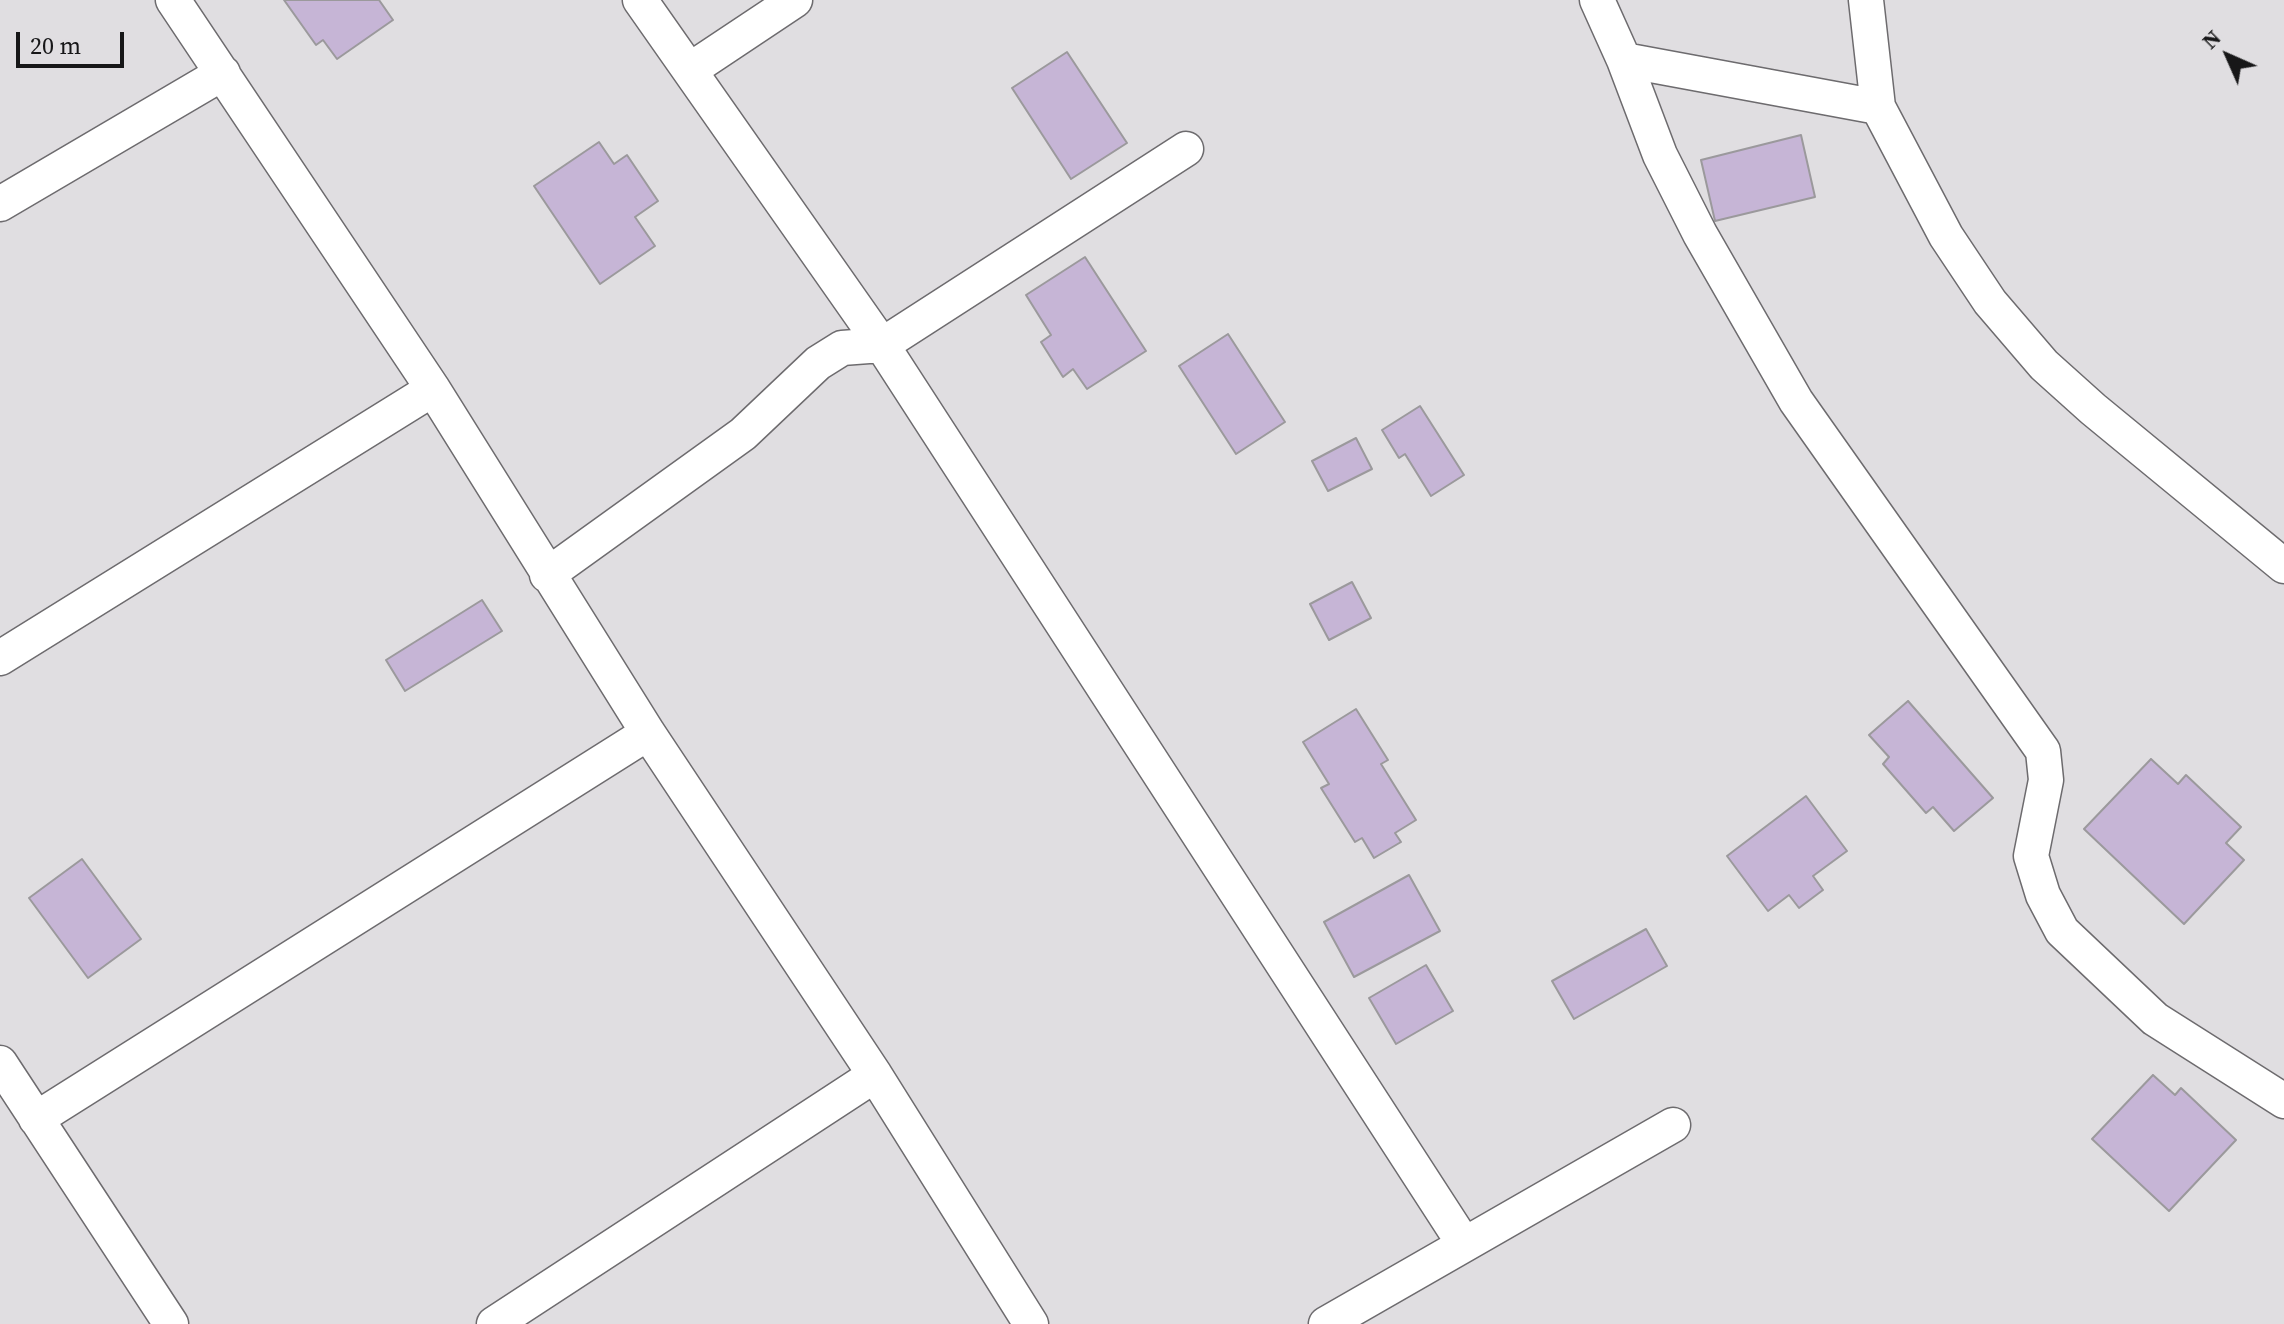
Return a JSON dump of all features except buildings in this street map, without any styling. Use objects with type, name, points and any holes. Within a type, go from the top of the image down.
[{"type":"street","points":[[173,0],[433,389],[648,733],[875,1075],[1031,1324]]},
{"type":"street","points":[[640,0],[882,345],[1464,1244]]},
{"type":"street","points":[[690,70],[795,0]]},
{"type":"street","points":[[1597,0],[1666,168],[1796,401],[2043,751],[2046,780],[2031,856],[2043,895],[2062,931],[2155,1019],[2284,1101]]},
{"type":"street","points":[[1866,0],[1878,107],[1946,236],[1990,302],[2044,365],[2284,566]]},
{"type":"street","points":[[1624,60],[1878,107]]},
{"type":"street","points":[[0,204],[223,73]]},
{"type":"street","points":[[547,575],[743,434],[818,363],[842,348],[882,345],[1186,149]]},
{"type":"street","points":[[0,658],[433,389]]},
{"type":"street","points":[[36,1119],[648,733]]},
{"type":"street","points":[[0,1063],[171,1324]]},
{"type":"street","points":[[494,1324],[875,1075]]},
{"type":"street","points":[[1326,1324],[1673,1125]]}]
